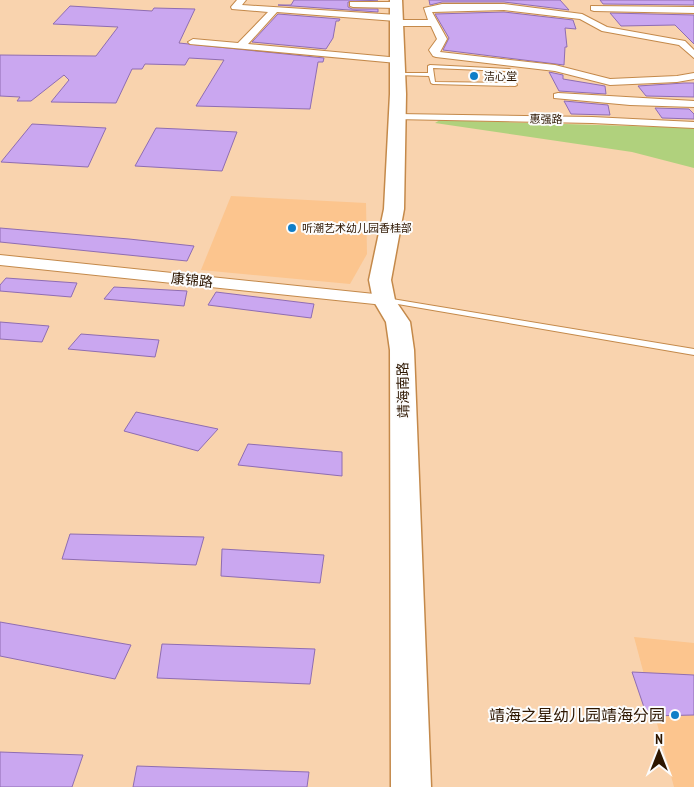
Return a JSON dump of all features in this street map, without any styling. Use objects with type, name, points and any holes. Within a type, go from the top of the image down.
[{"type":"street","points":[[242,0],[235,7],[275,10],[397,12]]},
{"type":"street","points":[[348,3],[397,12],[434,23]]},
{"type":"street","points":[[694,55],[682,43],[658,37],[605,29],[582,17],[504,7],[442,7],[427,10],[442,39],[434,50],[436,54],[556,68],[610,82],[677,79],[694,76]]},
{"type":"street","points":[[582,17],[579,13],[583,8],[694,10]]},
{"type":"street","points":[[241,46],[275,10]]},
{"type":"street","name":"靖海南路","points":[[397,12],[397,123],[394,210],[380,280],[384,300],[398,322],[402,350],[411,787]]},
{"type":"street","points":[[193,42],[241,46],[397,67]]},
{"type":"street","points":[[621,121],[616,108],[624,102],[627,81]]},
{"type":"street","points":[[558,96],[624,102],[694,104]]},
{"type":"street","name":"惠强路","points":[[397,123],[621,121],[694,125]]},
{"type":"street","name":"康锦路","points":[[0,260],[384,300]]},
{"type":"lane","points":[[430,66],[509,70],[515,85],[433,83],[432,75],[430,66]]},
{"type":"lane","points":[[397,67],[432,75]]},
{"type":"lane","points":[[384,300],[694,352]]},
{"type":"shaded area","name":"听潮艺术幼儿园香桂部","points":[[231,196],[366,203],[367,254],[350,284],[201,270]]},
{"type":"shaded area","name":"靖海之星幼儿园靖海分园","points":[[634,637],[694,643],[694,787],[674,787]]},
{"type":"green space","points":[[440,120],[694,128],[694,168],[632,152],[435,123]]},
{"type":"building","points":[[294,0],[378,0],[348,2],[348,7],[352,9],[378,9],[378,12],[278,5],[291,5]]},
{"type":"building","points":[[429,0],[560,0],[569,10],[504,2],[442,2],[430,5]]},
{"type":"building","points":[[600,0],[694,0],[694,5],[603,4]]},
{"type":"building","points":[[70,6],[152,11],[154,8],[195,9],[179,43],[324,58],[323,62],[318,62],[310,109],[196,106],[224,60],[189,58],[185,65],[145,64],[142,69],[132,69],[116,103],[51,102],[69,80],[64,75],[31,101],[17,101],[20,97],[0,96],[0,55],[96,56],[118,27],[53,24]]},
{"type":"building","points":[[504,12],[573,20],[576,29],[565,28],[567,47],[565,47],[564,65],[443,50],[449,38],[435,14]]},
{"type":"building","points":[[610,13],[694,15],[694,44],[675,25],[621,26]]},
{"type":"building","points":[[278,14],[340,19],[336,21],[333,38],[326,49],[252,42]]},
{"type":"building","points":[[549,72],[563,75],[563,79],[605,86],[606,94],[559,91]]},
{"type":"building","points":[[694,83],[694,97],[646,96],[638,86]]},
{"type":"building","points":[[564,101],[608,105],[610,115],[571,114]]},
{"type":"building","points":[[655,108],[689,109],[694,114],[694,119],[662,118]]},
{"type":"building","points":[[32,124],[106,128],[88,167],[1,162]]},
{"type":"building","points":[[156,128],[237,132],[222,171],[135,166]]},
{"type":"building","points":[[0,228],[194,246],[187,261],[0,242]]},
{"type":"building","points":[[6,278],[77,283],[71,297],[0,291],[0,285]]},
{"type":"building","points":[[114,287],[187,291],[184,306],[104,299]]},
{"type":"building","points":[[216,292],[314,304],[311,318],[208,305]]},
{"type":"building","points":[[0,322],[49,326],[42,342],[0,339]]},
{"type":"building","points":[[81,334],[159,340],[155,357],[68,349]]},
{"type":"building","points":[[136,412],[218,429],[198,451],[124,431]]},
{"type":"building","points":[[248,444],[342,452],[342,476],[238,465]]},
{"type":"building","points":[[70,534],[204,537],[196,565],[62,559]]},
{"type":"building","points":[[222,549],[324,555],[320,583],[221,576]]},
{"type":"building","points":[[0,622],[131,645],[115,679],[0,656]]},
{"type":"building","points":[[162,644],[315,649],[310,684],[157,678]]},
{"type":"building","points":[[632,672],[694,675],[694,715],[647,716]]},
{"type":"building","points":[[0,752],[83,755],[72,787],[0,787]]},
{"type":"building","points":[[137,766],[309,772],[307,787],[133,787]]},
{"type":"place","name":"洁心堂","points":[[474,76]]},
{"type":"place","name":"听潮艺术幼儿园香桂部","points":[[292,228]]},
{"type":"place","name":"靖海之星幼儿园靖海分园","points":[[675,715]]}]
